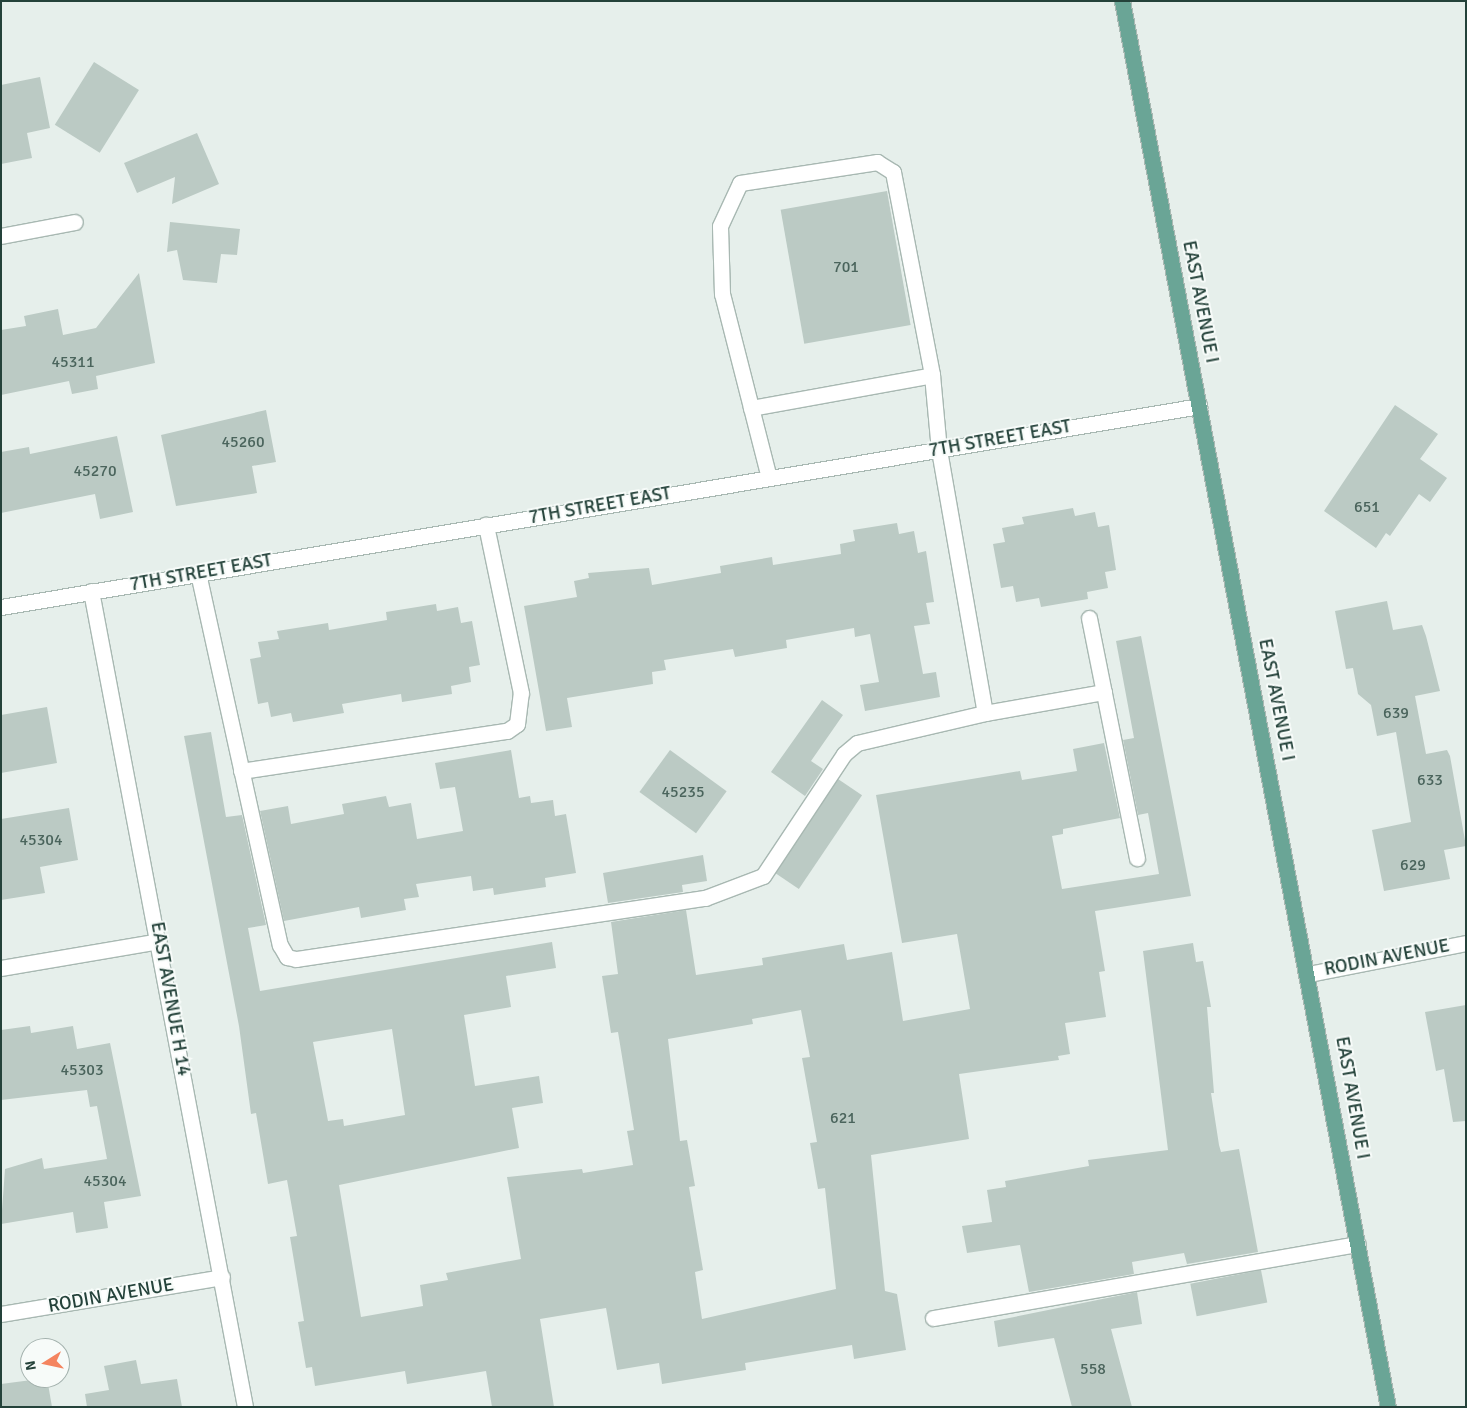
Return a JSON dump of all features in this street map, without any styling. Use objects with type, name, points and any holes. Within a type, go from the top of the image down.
[{"type":"main road","name":"EAST AVENUE I","points":[[1122,1],[1309,974],[1388,1407]]},
{"type":"street","points":[[769,478],[722,294],[720,226],[740,183],[877,162],[892,172],[932,375],[939,450],[986,713]]},
{"type":"street","points":[[1,236],[75,222]]},
{"type":"street","points":[[751,408],[932,375]]},
{"type":"street","name":"7TH STREET EAST","points":[[1,607],[1199,406]]},
{"type":"street","points":[[242,771],[507,731],[517,724],[521,693],[486,525]]},
{"type":"street","points":[[198,574],[280,945],[287,957],[296,959],[705,898],[763,876],[844,754],[857,744],[986,713],[1104,692]]},
{"type":"street","name":"EAST AVENUE H 14","points":[[91,592],[159,941],[245,1407]]},
{"type":"street","points":[[1089,618],[1137,858]]},
{"type":"street","points":[[1,968],[159,941]]},
{"type":"street","name":"RODIN AVENUE","points":[[1309,974],[1466,943]]},
{"type":"street","points":[[933,1318],[1358,1244]]},
{"type":"street","name":"RODIN AVENUE","points":[[1,1314],[222,1277]]},
{"type":"building","points":[[94,62],[139,90],[100,153],[55,125]]},
{"type":"building","points":[[40,77],[50,128],[27,133],[32,158],[1,164],[1,85]]},
{"type":"building","points":[[197,133],[219,184],[172,204],[175,177],[137,193],[124,163]]},
{"type":"building","points":[[887,191],[911,325],[804,344],[781,210]]},
{"type":"building","points":[[170,222],[240,229],[237,255],[221,254],[217,283],[183,280],[177,250],[167,252]]},
{"type":"building","points":[[139,273],[155,363],[96,376],[98,389],[72,394],[69,381],[1,395],[1,330],[26,326],[24,316],[58,309],[63,335],[96,328]]},
{"type":"building","points":[[1395,405],[1438,434],[1420,459],[1447,478],[1430,502],[1419,494],[1390,536],[1386,533],[1376,548],[1324,511]]},
{"type":"building","points":[[266,410],[276,462],[252,466],[257,493],[176,506],[161,435]]},
{"type":"building","points":[[117,436],[133,512],[100,519],[95,494],[1,513],[1,452],[29,447],[30,454]]},
{"type":"building","points":[[1073,508],[1075,516],[1095,512],[1098,527],[1109,525],[1116,570],[1105,572],[1108,588],[1087,592],[1088,599],[1041,607],[1039,598],[1016,602],[1013,586],[1001,588],[993,544],[1005,542],[1002,528],[1024,524],[1022,517]]},
{"type":"building","points":[[897,523],[899,534],[914,531],[918,553],[926,551],[934,602],[926,603],[930,624],[914,626],[923,674],[936,672],[940,697],[865,711],[860,685],[879,682],[870,634],[855,637],[854,628],[786,640],[787,648],[735,657],[733,649],[664,660],[666,670],[652,672],[653,684],[567,698],[572,727],[546,731],[524,606],[577,597],[574,581],[589,578],[588,573],[649,568],[652,585],[721,573],[720,566],[772,557],[773,565],[841,554],[840,544],[855,541],[853,530]]},
{"type":"building","points":[[1387,601],[1393,630],[1422,625],[1426,636],[1440,691],[1415,696],[1426,754],[1447,750],[1450,756],[1466,846],[1444,850],[1450,879],[1384,891],[1372,830],[1411,822],[1396,732],[1377,736],[1371,705],[1358,694],[1353,668],[1346,669],[1335,611]]},
{"type":"building","points":[[436,604],[437,611],[458,607],[461,623],[472,621],[480,665],[469,667],[471,682],[451,686],[452,694],[402,702],[401,694],[342,704],[344,713],[293,722],[291,713],[271,717],[268,702],[258,704],[250,659],[261,657],[258,642],[279,639],[277,631],[328,623],[329,630],[387,620],[386,612]]},
{"type":"building","points":[[1141,636],[1191,896],[1095,911],[1105,971],[1099,972],[1106,1017],[1065,1023],[1070,1054],[1058,1056],[1059,1060],[959,1074],[969,1139],[871,1155],[885,1291],[897,1294],[906,1350],[854,1359],[852,1345],[745,1363],[746,1370],[662,1384],[659,1363],[617,1370],[606,1308],[540,1319],[554,1407],[492,1407],[486,1371],[407,1384],[405,1371],[315,1386],[312,1367],[306,1368],[298,1322],[304,1321],[290,1237],[297,1236],[287,1180],[268,1184],[256,1113],[251,1114],[239,1026],[184,736],[211,732],[226,817],[242,815],[266,925],[248,928],[260,991],[552,942],[556,968],[506,976],[511,1007],[464,1015],[475,1086],[539,1076],[543,1103],[512,1108],[519,1148],[339,1185],[361,1317],[423,1306],[420,1285],[448,1280],[446,1273],[521,1259],[507,1177],[582,1169],[583,1173],[633,1165],[627,1131],[634,1130],[618,1032],[611,1033],[602,976],[618,974],[611,922],[686,910],[696,975],[763,965],[762,958],[844,944],[847,960],[892,952],[903,1021],[970,1009],[957,934],[902,943],[876,795],[1020,771],[1022,780],[1077,771],[1073,749],[1104,743],[1120,818],[1063,829],[1063,834],[1052,836],[1062,889],[1159,874],[1148,813],[1138,815],[1123,740],[1134,738],[1116,641]],"holes":[[[801,1010],[810,1057],[802,1058],[817,1142],[810,1143],[818,1189],[825,1188],[836,1289],[702,1319],[695,1272],[703,1270],[689,1187],[695,1186],[687,1140],[680,1141],[668,1039],[753,1024],[752,1019]],[[392,1029],[405,1115],[344,1126],[343,1119],[328,1121],[313,1042]]]},
{"type":"building","points":[[822,700],[843,715],[811,761],[823,769],[805,796],[771,772]]},
{"type":"building","points":[[47,707],[57,763],[1,773],[1,715]]},
{"type":"building","points":[[511,750],[519,798],[530,796],[531,803],[553,800],[555,816],[566,814],[576,873],[545,878],[546,887],[494,895],[493,888],[473,891],[471,876],[416,884],[419,897],[404,899],[406,910],[361,918],[359,907],[284,921],[260,811],[288,806],[291,824],[344,814],[342,804],[386,796],[389,807],[411,803],[417,839],[463,831],[455,787],[440,789],[435,763]]},
{"type":"building","points":[[670,750],[727,791],[696,833],[639,792]]},
{"type":"building","points":[[838,779],[862,795],[799,889],[775,873]]},
{"type":"building","points":[[69,808],[78,860],[40,867],[45,893],[1,900],[1,819]]},
{"type":"building","points":[[703,855],[707,881],[682,885],[683,892],[608,903],[603,873]]},
{"type":"building","points":[[1193,943],[1196,962],[1203,961],[1211,1007],[1207,1007],[1214,1093],[1211,1093],[1219,1145],[1221,1152],[1239,1149],[1258,1252],[1187,1264],[1184,1253],[1132,1262],[1134,1274],[1029,1292],[1020,1245],[967,1253],[962,1226],[992,1222],[987,1190],[1006,1187],[1005,1181],[1089,1166],[1088,1160],[1168,1150],[1143,951]]},
{"type":"building","points":[[1466,1005],[1466,1121],[1453,1122],[1444,1069],[1436,1071],[1425,1012]]},
{"type":"building","points":[[30,1026],[31,1033],[73,1026],[77,1049],[110,1043],[141,1196],[104,1202],[108,1228],[76,1233],[73,1212],[1,1224],[5,1169],[42,1158],[44,1169],[107,1159],[97,1106],[90,1107],[87,1090],[1,1100],[1,1030]]},
{"type":"building","points":[[1261,1270],[1267,1302],[1197,1316],[1190,1284]]},
{"type":"building","points":[[1137,1292],[1142,1324],[1111,1329],[1132,1407],[1072,1407],[1054,1338],[998,1347],[994,1321]]},
{"type":"building","points":[[136,1360],[141,1384],[177,1379],[182,1407],[87,1407],[85,1394],[109,1390],[104,1366]]},
{"type":"building","points":[[20,1382],[20,1388],[49,1388],[52,1407],[1,1407],[1,1384]]}]
